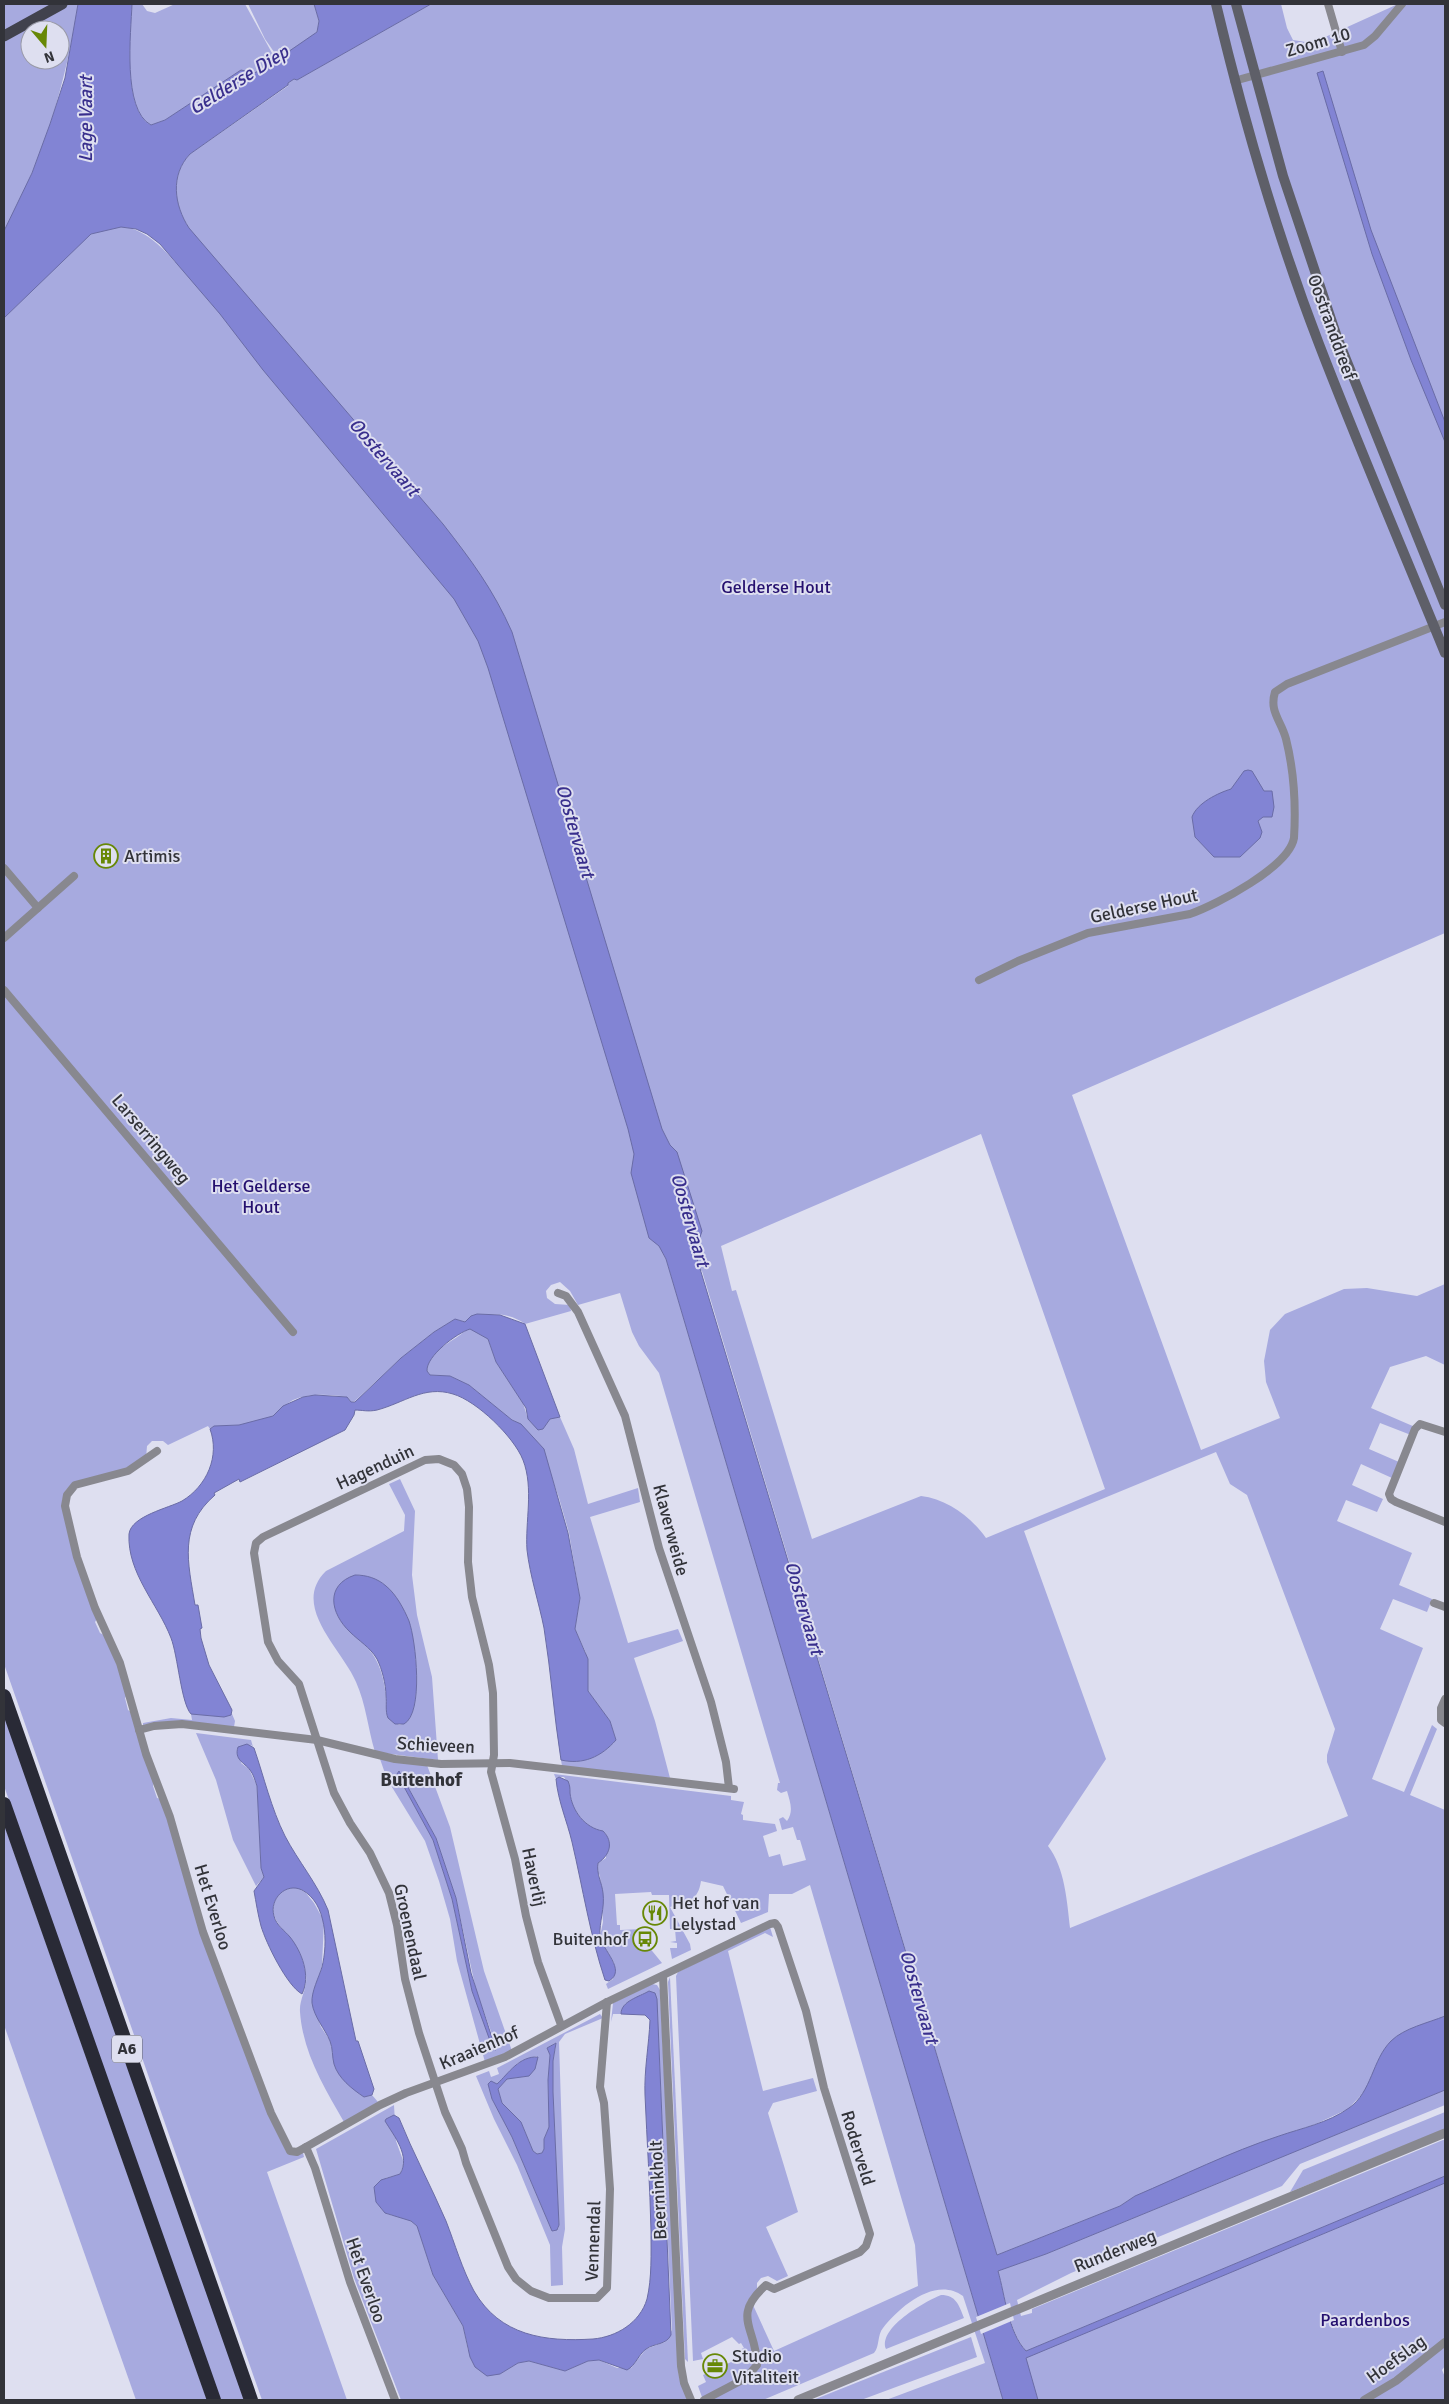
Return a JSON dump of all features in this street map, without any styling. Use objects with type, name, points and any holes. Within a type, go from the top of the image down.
[{"type":"highway","name":"A6","points":[[4,1696],[251,2400]]},
{"type":"highway","name":"A6","points":[[4,1804],[214,2400]]},
{"type":"main road","name":"Oostranddreef","points":[[1216,4],[1234,81],[1281,231],[1319,343],[1445,653]]},
{"type":"main road","name":"Oostranddreef","points":[[1236,4],[1297,221],[1336,337],[1445,605]]},
{"type":"main road","points":[[4,36],[58,6]]},
{"type":"street","points":[[1328,4],[1342,52]]},
{"type":"street","name":"Zoom 10","points":[[1234,81],[1364,45],[1375,36],[1402,4]]},
{"type":"street","name":"Gelderse Hout","points":[[979,980],[1018,961],[1088,933],[1182,916],[1203,910],[1239,889],[1281,860],[1293,845],[1295,819],[1293,782],[1286,738],[1272,705],[1275,692],[1287,684],[1445,622]]},
{"type":"street","points":[[4,868],[38,908]]},
{"type":"street","points":[[4,938],[74,876]]},
{"type":"street","name":"Larserringweg","points":[[4,990],[293,1332]]},
{"type":"street","name":"Klaverweide","points":[[558,1293],[566,1296],[578,1312],[625,1416],[660,1548],[711,1702],[731,1788]]},
{"type":"street","points":[[1445,1432],[1420,1424],[1415,1429],[1388,1494],[1396,1502],[1445,1522]]},
{"type":"street","name":"Het Everloo","points":[[157,1452],[128,1471],[76,1485],[69,1491],[65,1502],[77,1557],[95,1608],[120,1663],[139,1730],[170,1817],[203,1932],[271,2113],[290,2151],[297,2152],[306,2147],[315,2168],[350,2282],[395,2400]]},
{"type":"street","name":"Hagenduin","points":[[318,1740],[299,1684],[276,1658],[268,1642],[256,1564],[256,1543],[266,1536],[425,1460],[439,1458],[456,1467],[467,1489],[469,1507],[468,1562],[472,1597],[489,1665],[493,1693],[494,1755],[492,1762]]},
{"type":"street","points":[[1434,1603],[1445,1607]]},
{"type":"street","points":[[1445,1699],[1441,1708],[1441,1720],[1445,1723]]},
{"type":"street","name":"Schieveen","points":[[139,1730],[154,1726],[182,1724],[318,1740],[395,1759],[440,1764],[492,1762],[731,1788]]},
{"type":"street","name":"Groenendaal","points":[[318,1740],[334,1793],[370,1852],[389,1893],[397,1925],[405,1979],[435,2083]]},
{"type":"street","name":"Haverlij","points":[[492,1762],[491,1772],[516,1859],[531,1936],[548,1992],[561,2025]]},
{"type":"street","name":"Roderveld","points":[[664,1976],[775,1923],[778,1927],[806,2011],[827,2097],[870,2234],[866,2246],[860,2252],[774,2289],[766,2285],[758,2292],[748,2306],[747,2318],[757,2365],[746,2378],[704,2400]]},
{"type":"street","name":"Kraaienhof","points":[[306,2147],[374,2108],[505,2057],[606,2002],[664,1976]]},
{"type":"street","name":"Beerninkholt","points":[[664,1976],[681,2366],[684,2382],[691,2400]]},
{"type":"street","name":"Vennendal","points":[[435,2083],[508,2267],[516,2279],[531,2291],[549,2298],[597,2298],[607,2288],[610,2250],[608,2160],[604,2103],[600,2087],[606,2002]]},
{"type":"street","name":"Runderweg","points":[[798,2400],[1445,2133]]},
{"type":"street","name":"Hoefslag","points":[[1364,2400],[1396,2381],[1445,2342]]},
{"type":"green space","points":[[4,4],[78,4],[70,48],[70,20],[20,20],[20,70],[65,70],[51,121],[18,204],[4,231]]},
{"type":"green space","points":[[132,4],[142,4],[147,11],[155,13],[175,4],[245,4],[278,64],[273,64],[254,73],[241,70],[165,120],[151,125],[142,117],[132,88],[130,51]]},
{"type":"green space","points":[[248,4],[314,4],[319,21],[317,32],[281,62],[265,39]]},
{"type":"green space","name":"Gelderse Hout","points":[[431,4],[1281,4],[1287,28],[1293,40],[1312,43],[1398,4],[1445,4],[1445,933],[1072,1095],[1201,1450],[1280,1418],[1266,1382],[1264,1361],[1270,1330],[1285,1314],[1344,1289],[1367,1288],[1417,1296],[1445,1284],[1445,1365],[1426,1356],[1390,1367],[1371,1408],[1415,1427],[1411,1435],[1380,1423],[1369,1449],[1399,1462],[1392,1478],[1361,1464],[1352,1485],[1383,1499],[1377,1512],[1346,1500],[1337,1521],[1412,1553],[1399,1585],[1432,1599],[1427,1612],[1393,1599],[1380,1629],[1423,1648],[1372,1779],[1404,1792],[1432,1725],[1437,1729],[1410,1795],[1445,1810],[1445,2016],[1412,2029],[1387,2046],[1365,2091],[1348,2109],[1316,2124],[1279,2136],[1135,2196],[1120,2206],[997,2255],[702,1271],[662,1252],[666,1259],[1003,2400],[886,2400],[985,2363],[963,2296],[953,2291],[941,2289],[919,2296],[890,2319],[881,2331],[874,2353],[763,2400],[703,2400],[698,2386],[706,2382],[703,2375],[742,2357],[739,2350],[744,2348],[741,2343],[739,2344],[732,2337],[701,2353],[703,2359],[693,2361],[676,1976],[678,1972],[770,1927],[773,1937],[765,1933],[728,1951],[763,2091],[813,2078],[817,2091],[773,2103],[768,2113],[798,2212],[766,2227],[788,2276],[777,2281],[768,2276],[761,2278],[745,2309],[749,2318],[753,2305],[774,2351],[918,2286],[915,2245],[810,1885],[792,1894],[769,1894],[768,1912],[741,1923],[723,1886],[701,1881],[700,1888],[695,1897],[687,1902],[670,1907],[690,1944],[691,1950],[672,1959],[670,1948],[677,1948],[677,1943],[670,1942],[676,1941],[675,1929],[670,1929],[669,1895],[652,1895],[651,1892],[615,1894],[617,1925],[620,1925],[620,1930],[643,1929],[644,1941],[662,1963],[608,1989],[606,1984],[613,1979],[614,1963],[602,1944],[600,1936],[603,1922],[600,1876],[596,1869],[598,1863],[606,1858],[606,1834],[592,1829],[584,1821],[573,1806],[564,1777],[556,1779],[554,1774],[731,1796],[731,1800],[744,1802],[741,1814],[743,1815],[743,1820],[775,1824],[777,1831],[763,1836],[769,1857],[780,1854],[783,1866],[806,1860],[800,1840],[797,1840],[793,1827],[782,1830],[779,1819],[783,1817],[787,1821],[791,1810],[787,1791],[781,1793],[777,1790],[778,1783],[780,1783],[659,1373],[639,1346],[632,1332],[620,1293],[578,1305],[570,1291],[560,1282],[551,1285],[546,1291],[547,1298],[555,1304],[570,1305],[571,1311],[525,1324],[511,1317],[495,1314],[479,1316],[465,1322],[455,1319],[434,1332],[401,1358],[355,1401],[351,1402],[347,1397],[334,1395],[306,1396],[293,1400],[280,1412],[261,1421],[214,1426],[210,1429],[208,1426],[168,1445],[163,1441],[152,1441],[147,1446],[146,1458],[131,1467],[75,1482],[66,1490],[62,1501],[64,1516],[97,1619],[95,1622],[100,1633],[104,1635],[119,1668],[127,1695],[125,1698],[128,1710],[131,1712],[154,1782],[153,1786],[157,1798],[161,1799],[261,2095],[286,2151],[290,2155],[303,2153],[304,2157],[267,2172],[347,2400],[262,2400],[4,1664],[4,318],[86,237],[100,230],[124,227],[135,230],[146,235],[156,243],[175,262],[189,228],[180,210],[176,190],[179,171],[184,162],[190,154],[288,86],[288,83],[294,79],[297,80]],"holes":[[[981,1134],[1105,1489],[986,1538],[958,1510],[940,1501],[921,1496],[812,1539],[736,1290],[732,1291],[721,1246]],[[1216,1452],[1230,1484],[1247,1495],[1335,1729],[1327,1755],[1327,1762],[1348,1816],[1070,1928],[1062,1875],[1048,1846],[1106,1759],[1024,1531]]]},
{"type":"green space","points":[[467,1329],[472,1329],[488,1339],[496,1362],[523,1403],[527,1416],[543,1429],[550,1418],[560,1417],[574,1449],[588,1504],[638,1488],[640,1502],[590,1517],[628,1643],[678,1629],[683,1641],[634,1658],[655,1721],[670,1778],[562,1766],[561,1760],[576,1761],[591,1758],[604,1751],[616,1740],[610,1721],[588,1691],[586,1653],[575,1629],[580,1598],[569,1533],[552,1478],[518,1423],[469,1385],[450,1376],[430,1375],[427,1371],[431,1357]]},
{"type":"green space","points":[[400,1479],[415,1511],[412,1575],[417,1615],[432,1677],[438,1760],[375,1752],[356,1682],[322,1627],[316,1613],[314,1598],[316,1584],[326,1571],[404,1531],[405,1515],[389,1484]],"holes":[[[355,1575],[378,1582],[395,1598],[407,1622],[414,1649],[417,1676],[415,1700],[409,1717],[399,1725],[387,1714],[386,1694],[379,1666],[375,1657],[362,1642]]]},
{"type":"green space","points":[[4,1704],[249,2400],[220,2400],[4,1786]]},
{"type":"green space","points":[[191,1714],[232,1714],[235,1721],[234,1727],[180,1721],[143,1725],[143,1723],[171,1718],[192,1720]]},
{"type":"green space","points":[[196,1733],[251,1740],[253,1747],[251,1745],[241,1763],[249,1769],[257,1786],[261,1868],[264,1877],[256,1886],[233,1840],[216,1780]]},
{"type":"green space","points":[[380,1759],[427,1765],[450,1827],[484,1971],[512,2051],[485,2062],[457,1961],[450,1919],[439,1881],[425,1841],[387,1779]],"holes":[[[400,1772],[436,1838],[456,1898],[476,1990],[497,2048],[472,1991],[452,1899],[433,1840],[397,1774]]]},
{"type":"green space","points":[[4,1824],[207,2400],[136,2400],[4,2025]]},
{"type":"green space","points":[[296,1887],[306,1893],[324,1921],[322,1965],[312,2003],[321,2027],[331,2042],[334,2063],[364,2097],[372,2095],[378,2102],[344,2122],[329,2096],[305,2042],[300,2012],[306,1980],[303,1962],[294,1944],[279,1925],[274,1912],[277,1897],[285,1890]]},
{"type":"green space","points":[[670,1977],[688,2362],[685,2359],[668,1982]]},
{"type":"green space","points":[[652,1984],[657,1985],[660,1990],[679,2377],[687,2400],[401,2400],[354,2278],[316,2149],[394,2105],[396,2141],[404,2163],[400,2174],[386,2178],[374,2187],[377,2200],[386,2213],[410,2220],[417,2226],[433,2275],[463,2326],[468,2350],[500,2374],[518,2363],[529,2361],[565,2371],[588,2361],[599,2360],[617,2368],[631,2368],[646,2349],[665,2342],[672,2330],[659,2052],[649,1991],[625,2004],[621,2014],[613,2014],[611,2022],[613,2003]]},
{"type":"green space","points":[[600,2014],[603,2018],[565,2034],[559,2042],[565,2229],[562,2247],[563,2285],[551,2286],[550,2245],[517,2165],[494,2119],[476,2076],[489,2071],[491,2077],[499,2074],[497,2068]],"holes":[[[555,2043],[553,2061],[553,2092],[559,2225],[558,2229],[552,2231],[512,2137],[492,2099],[490,2082],[497,2084],[518,2063],[537,2056],[535,2069],[507,2079],[498,2089],[502,2103],[521,2122],[533,2151],[537,2154],[542,2153],[544,2139],[549,2127],[548,2080],[550,2055],[547,2048]]]},
{"type":"green space","points":[[1445,2090],[1445,2105],[1300,2164],[1282,2186],[1071,2273],[1017,2300],[1021,2316],[1032,2313],[1032,2309],[1443,2140],[1445,2140],[1445,2176],[1026,2351],[1020,2343],[1015,2334],[1005,2302],[998,2271],[1046,2254]]},
{"type":"green space","points":[[1445,2112],[1445,2129],[1290,2192],[1303,2170]]},
{"type":"green space","name":"Paardenbos","points":[[1445,2183],[1445,2366],[1442,2370],[1445,2377],[1445,2400],[1038,2400],[1025,2358]]},
{"type":"green space","points":[[941,2295],[954,2299],[964,2318],[886,2349],[885,2341],[895,2325],[924,2303]]},
{"type":"green space","points":[[971,2337],[977,2357],[861,2400],[813,2400]]},
{"type":"water","points":[[78,4],[132,4],[130,69],[132,88],[142,117],[151,125],[165,120],[241,70],[254,73],[282,61],[285,54],[317,32],[319,21],[314,4],[431,4],[297,80],[294,79],[190,154],[179,171],[176,190],[177,200],[189,228],[443,524],[481,575],[512,632],[662,1129],[670,1145],[677,1152],[702,1231],[695,1252],[997,2255],[1120,2206],[1135,2196],[1224,2157],[1261,2142],[1324,2121],[1341,2113],[1357,2101],[1363,2093],[1380,2057],[1396,2036],[1409,2029],[1445,2016],[1445,2090],[1046,2254],[998,2271],[1011,2324],[1026,2351],[1445,2176],[1445,2183],[1026,2358],[1038,2400],[1003,2400],[666,1259],[659,1246],[649,1238],[631,1173],[634,1154],[628,1129],[488,668],[478,641],[454,599],[263,370],[220,314],[160,244],[147,234],[136,229],[121,227],[91,234],[4,318],[4,231],[32,173],[50,124],[66,70],[70,70],[70,50]]},
{"type":"water","points":[[1323,71],[1371,230],[1445,422],[1445,442],[1411,360],[1372,254],[1317,73]]},
{"type":"water","points":[[1244,771],[1252,771],[1264,791],[1272,791],[1274,807],[1272,817],[1263,817],[1258,821],[1262,832],[1260,838],[1240,857],[1214,857],[1195,837],[1192,817],[1198,807],[1214,796],[1231,789]]},
{"type":"water","points":[[477,1314],[500,1315],[525,1324],[560,1417],[550,1419],[543,1429],[538,1430],[528,1419],[526,1408],[496,1362],[488,1339],[470,1329],[464,1331],[443,1346],[431,1359],[427,1371],[430,1375],[450,1376],[469,1385],[512,1420],[521,1424],[544,1449],[568,1533],[580,1598],[575,1629],[588,1659],[588,1691],[610,1721],[616,1740],[604,1751],[591,1758],[577,1761],[561,1760],[544,1628],[527,1550],[529,1493],[523,1460],[512,1441],[494,1421],[463,1398],[443,1392],[423,1393],[377,1410],[355,1410],[345,1430],[240,1482],[239,1479],[214,1493],[215,1495],[203,1507],[195,1520],[188,1546],[190,1574],[195,1605],[198,1605],[202,1628],[200,1629],[201,1638],[209,1665],[232,1710],[231,1715],[224,1717],[191,1714],[182,1690],[171,1638],[144,1588],[133,1562],[129,1534],[131,1528],[143,1517],[182,1501],[198,1487],[209,1470],[212,1460],[213,1439],[210,1429],[214,1426],[239,1425],[273,1416],[283,1406],[303,1397],[315,1395],[347,1397],[351,1402],[355,1402],[401,1358],[434,1332],[455,1319],[465,1322],[471,1316]]},
{"type":"water","points":[[355,1575],[371,1578],[386,1586],[399,1602],[409,1621],[414,1644],[417,1676],[414,1706],[410,1717],[404,1724],[395,1724],[388,1718],[386,1691],[377,1659],[343,1625],[335,1608],[335,1592],[339,1585]]},
{"type":"water","points":[[247,1744],[254,1748],[285,1836],[328,1910],[356,2041],[358,2041],[374,2089],[372,2095],[364,2097],[350,2087],[339,2074],[334,2064],[330,2041],[313,2008],[313,1994],[322,1967],[325,1947],[324,1924],[317,1904],[302,1890],[290,1888],[276,1898],[273,1910],[275,1919],[294,1943],[304,1964],[306,1980],[302,1994],[284,1973],[272,1953],[261,1926],[254,1891],[264,1877],[261,1868],[257,1786],[248,1767],[237,1755],[238,1747]]},
{"type":"water","points":[[399,1771],[436,1838],[456,1898],[471,1973],[496,2050],[493,2049],[472,1991],[452,1899],[433,1840],[397,1774]]},
{"type":"water","points":[[559,1777],[568,1781],[571,1800],[580,1818],[596,1829],[603,1831],[609,1840],[608,1852],[598,1863],[598,1874],[603,1899],[600,1936],[615,1966],[614,1976],[609,1981],[605,1980],[591,1929],[572,1842],[559,1795],[556,1779]]},
{"type":"water","points":[[649,1991],[655,1993],[657,1999],[671,2335],[666,2341],[646,2349],[627,2370],[599,2360],[588,2361],[565,2371],[529,2361],[518,2363],[500,2374],[487,2376],[475,2367],[470,2357],[463,2326],[433,2275],[417,2226],[411,2221],[385,2213],[376,2202],[374,2187],[381,2180],[400,2174],[404,2160],[400,2146],[385,2121],[394,2115],[399,2118],[446,2221],[470,2283],[485,2306],[497,2318],[510,2327],[525,2333],[558,2339],[602,2338],[618,2332],[633,2322],[644,2308],[650,2283],[651,2231],[645,2086],[650,2020],[645,2015],[621,2014],[627,2003]]},
{"type":"water","points":[[556,2043],[553,2061],[553,2092],[559,2225],[557,2230],[552,2231],[512,2137],[492,2099],[488,2084],[491,2081],[497,2084],[510,2070],[525,2059],[538,2057],[535,2069],[529,2076],[507,2079],[498,2089],[502,2103],[521,2122],[533,2151],[537,2154],[542,2153],[544,2139],[549,2127],[548,2080],[550,2055],[547,2048]]},
{"type":"pier","points":[[1010,2303],[1014,2320],[981,2334],[976,2317]]},
{"type":"place","name":"Artimis","points":[[106,856]]},
{"type":"place","name":"Het hof van Lelystad","points":[[655,1913]]},
{"type":"place","name":"Buitenhof","points":[[645,1939]]},
{"type":"place","name":"Studio Vitaliteit","points":[[715,2366]]},
{"type":"district","name":"Buitenhof","points":[[421,1780]]},
{"type":"water label","name":"Gelderse Diep","points":[[239,80]]},
{"type":"water label","name":"Lage Vaart","points":[[86,119]]},
{"type":"water label","name":"Oostervaart","points":[[384,457]]},
{"type":"water label","name":"Oostervaart","points":[[575,831]]},
{"type":"water label","name":"Oostervaart","points":[[690,1220]]},
{"type":"water label","name":"Oostervaart","points":[[804,1608]]},
{"type":"water label","name":"Oostervaart","points":[[919,1997]]},
{"type":"park label","name":"Het Gelderse Hout","points":[[261,1196]]}]
